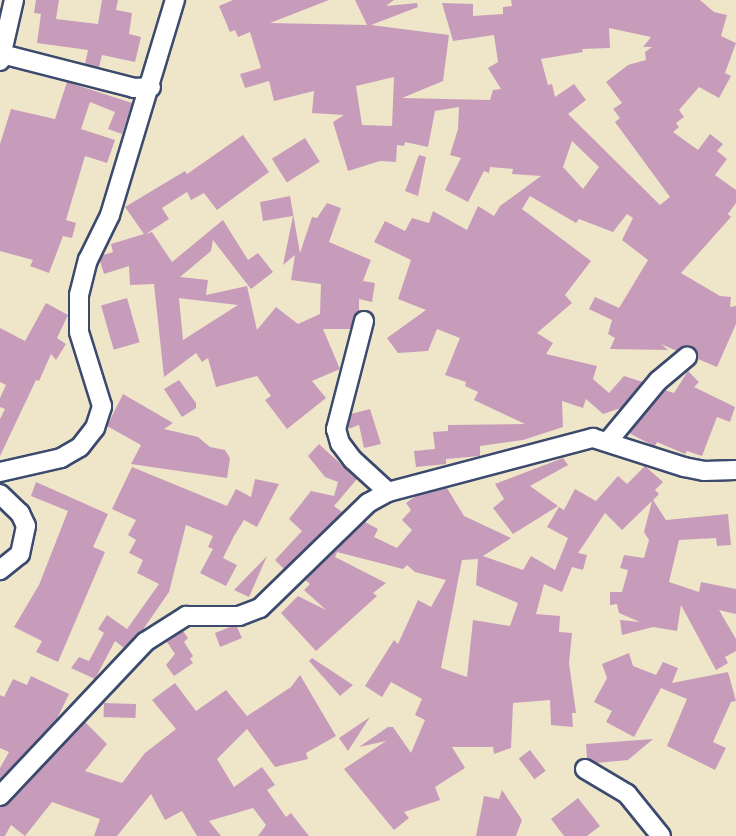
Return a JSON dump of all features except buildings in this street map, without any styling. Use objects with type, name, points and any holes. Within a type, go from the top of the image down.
[{"type":"street","points":[[14,0],[1,58],[134,88],[151,87]]},
{"type":"street","points":[[0,472],[61,458],[80,447],[95,428],[102,406],[79,332],[79,295],[88,260],[110,215],[130,139],[151,87],[175,0]]},
{"type":"street","points":[[364,321],[336,429],[340,443],[353,460],[388,492]]},
{"type":"street","points":[[609,440],[658,381],[687,357]]},
{"type":"street","points":[[0,795],[145,642],[186,616],[239,616],[260,608],[368,503],[388,492],[484,470],[572,441],[609,440],[684,467],[704,471],[736,470]]},
{"type":"street","points":[[0,495],[20,513],[26,526],[20,554],[0,570]]},
{"type":"street","points":[[585,769],[627,795],[661,836]]}]
